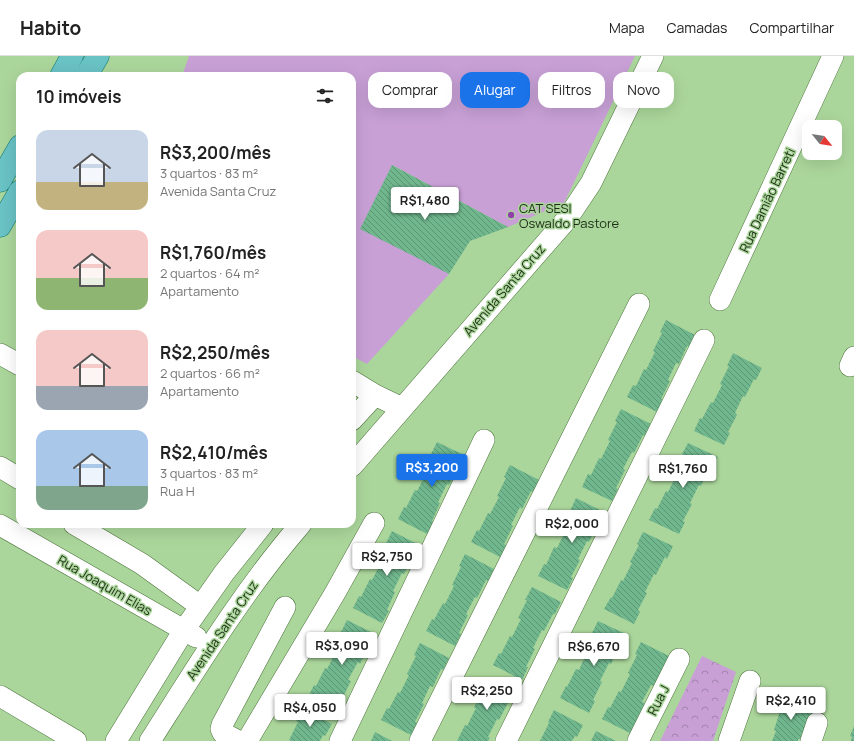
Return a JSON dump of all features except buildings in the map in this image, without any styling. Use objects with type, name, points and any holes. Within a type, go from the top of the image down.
[{"type":"main road","points":[[63,72],[72,56]]},
{"type":"main road","points":[[0,226],[8,183],[16,158]]},
{"type":"street","name":"Avenida Santa Cruz","points":[[356,462],[567,219],[591,183],[654,56]]},
{"type":"street","name":"Rua Damião Barreti","points":[[720,300],[833,56]]},
{"type":"street","points":[[420,741],[639,304]]},
{"type":"street","points":[[506,741],[704,340]]},
{"type":"street","points":[[0,354],[16,363]]},
{"type":"street","points":[[356,383],[375,395],[402,408]]},
{"type":"street","points":[[356,416],[375,395]]},
{"type":"street","points":[[356,432],[368,448]]},
{"type":"street","points":[[340,741],[484,440]]},
{"type":"street","points":[[0,467],[16,476]]},
{"type":"street","points":[[247,741],[335,593],[374,523]]},
{"type":"street","name":"Rua Joaquim Elias","points":[[0,525],[30,532],[210,646]]},
{"type":"street","points":[[81,528],[142,564],[200,606]]},
{"type":"street","points":[[116,741],[200,606],[260,528]]},
{"type":"street","name":"Avenida Santa Cruz","points":[[150,741],[246,592],[298,528]]},
{"type":"street","points":[[238,741],[223,733],[221,729],[222,725],[285,607]]},
{"type":"street","name":"Rua J","points":[[638,741],[679,659]]},
{"type":"street","points":[[729,741],[750,682]]},
{"type":"street","points":[[0,696],[76,741]]},
{"type":"green space","name":"CAT SESI Oswaldo Pastore","points":[[189,56],[635,56],[627,72],[613,72],[613,102],[564,203],[508,227],[392,165],[449,274],[367,364],[356,358],[356,72],[183,72]]},
{"type":"green space","points":[[702,656],[736,672],[713,741],[660,741]]},
{"type":"place","name":"CAT SESI Oswaldo Pastore","points":[[511,215]]}]
